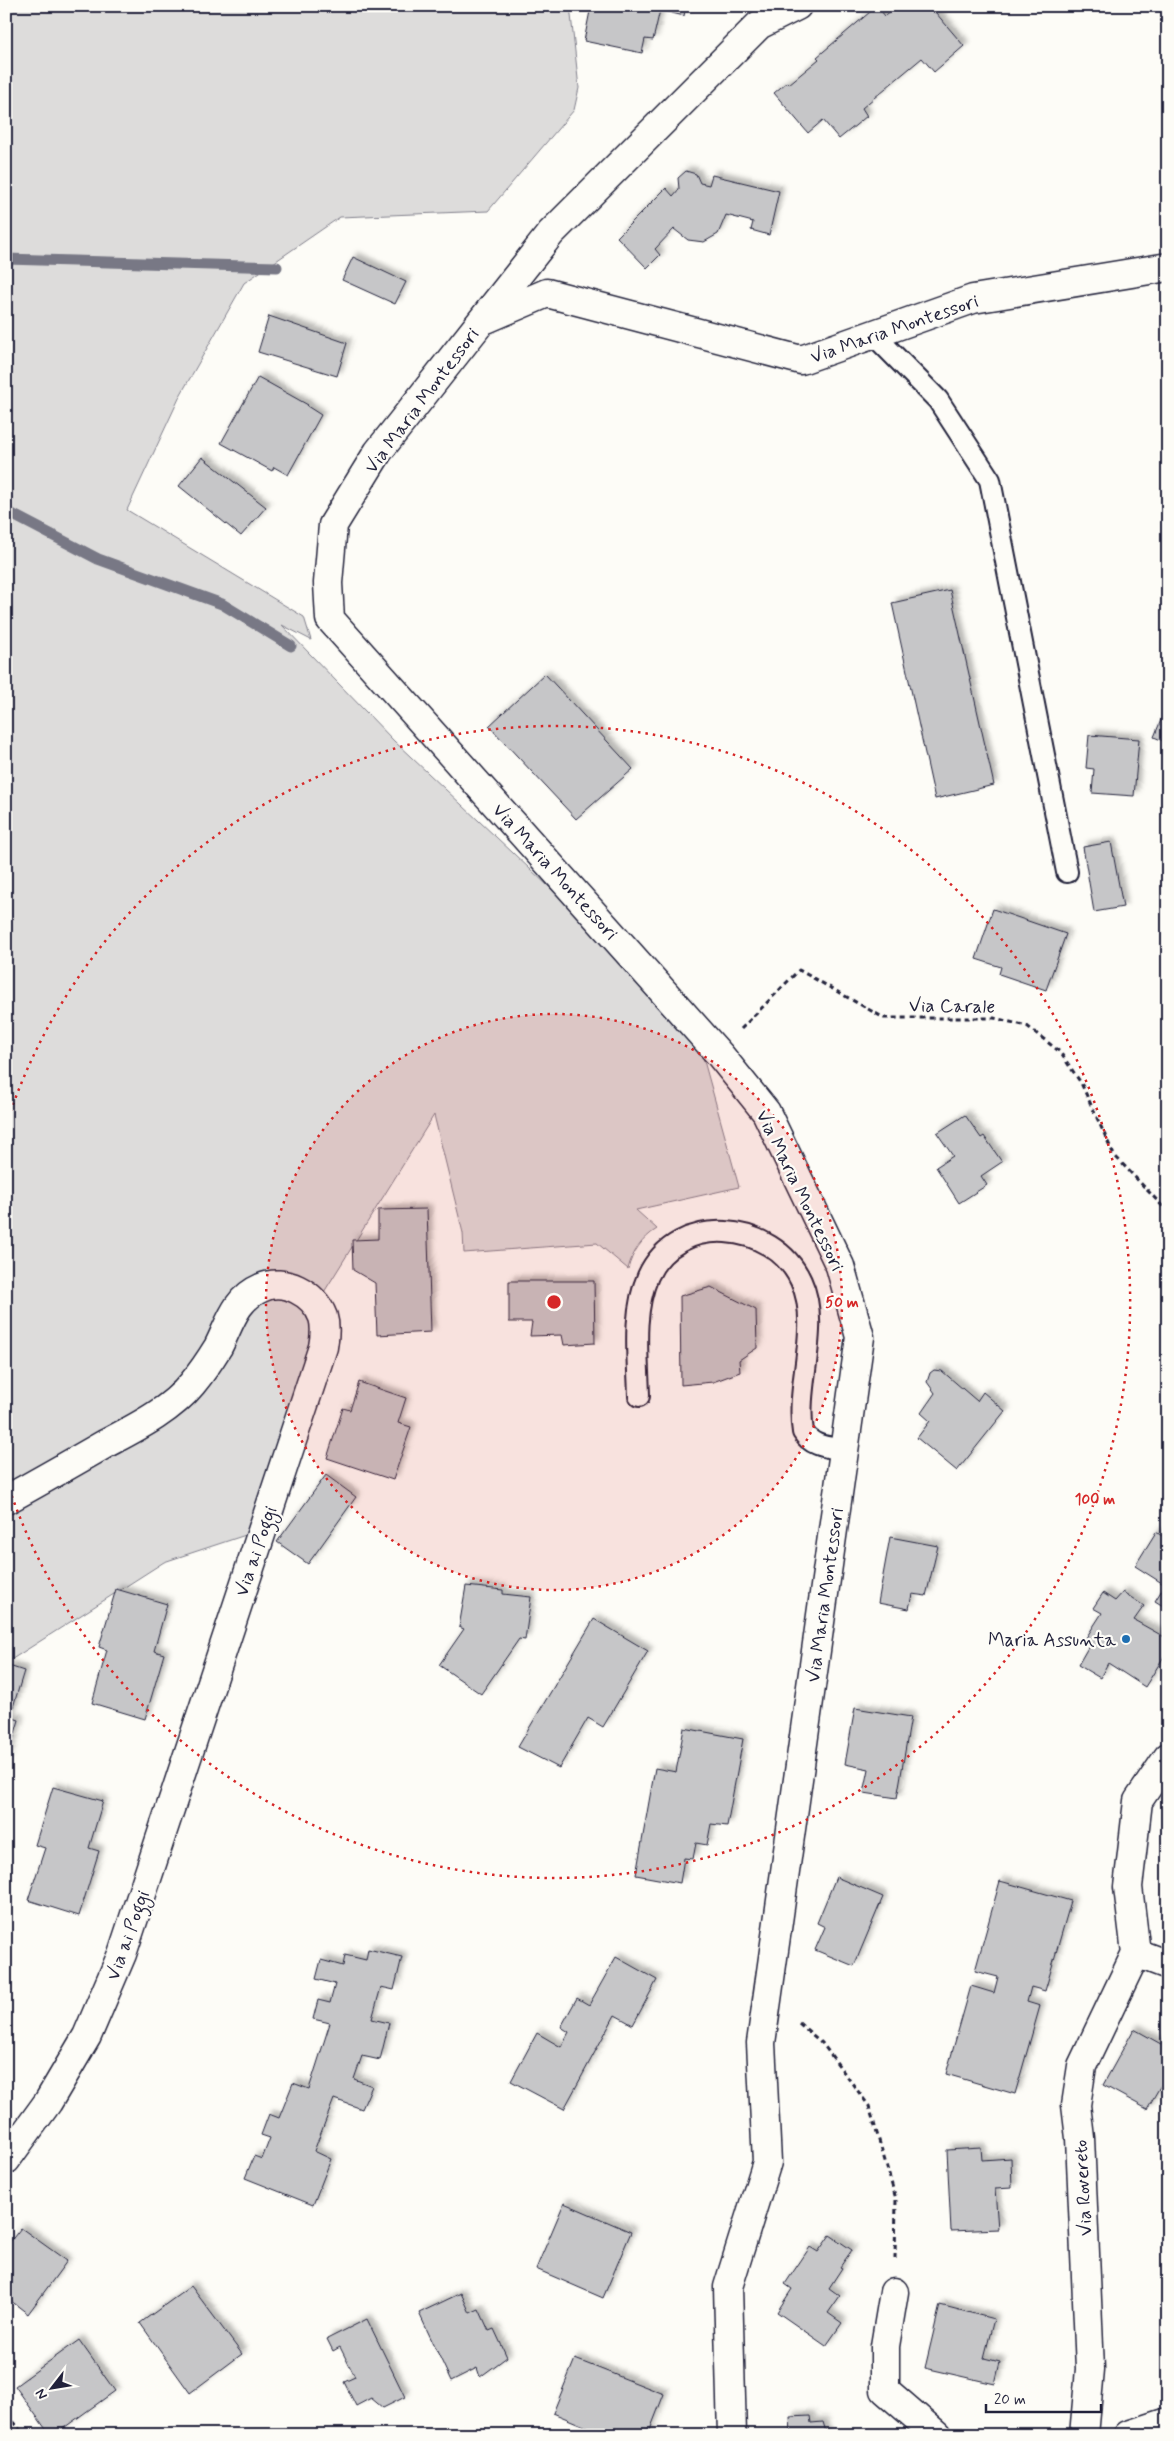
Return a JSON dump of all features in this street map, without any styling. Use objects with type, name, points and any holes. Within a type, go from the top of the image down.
[{"type":"street","name":"Via Maria Montessori","points":[[732,2435],[728,2287],[767,2162],[762,2043],[860,1337],[840,1266],[766,1112],[720,1055],[330,619],[328,583],[333,524],[378,452],[551,233],[759,25],[797,6]]},
{"type":"street","name":"Via Maria Montessori","points":[[482,320],[547,293],[801,360],[973,299],[1168,266]]},
{"type":"street","name":"Via ai Poggi","points":[[6,1500],[130,1430],[173,1402],[190,1386],[208,1364],[239,1304],[248,1294],[264,1287],[280,1285],[293,1287],[315,1303],[322,1316],[326,1331],[324,1347],[122,1954],[87,2036],[48,2102],[6,2160]]},
{"type":"street","points":[[1168,1757],[1138,1801],[1128,1886],[1136,1953],[1168,1965]]},
{"type":"street","name":"Via Rovereto","points":[[1084,2435],[1090,2369],[1080,2138],[1076,2106],[1082,2066],[1136,1953]]},
{"type":"street","points":[[894,2292],[885,2346],[885,2390],[937,2435]]},
{"type":"street","points":[[1128,2435],[1168,2422]]},
{"type":"lane","points":[[873,334],[938,400],[990,480],[1067,872]]},
{"type":"lane","points":[[639,1396],[638,1318],[641,1295],[649,1274],[662,1256],[680,1242],[701,1234],[723,1231],[745,1234],[768,1244],[787,1260],[801,1281],[808,1303],[803,1432],[808,1440],[816,1444],[844,1450]]},
{"type":"path","name":"Via Carale","points":[[720,1055],[743,1026],[799,970],[884,1018],[994,1018],[1027,1026],[1060,1052],[1081,1083],[1114,1155],[1168,1212]]},
{"type":"path","points":[[762,2043],[796,2044],[797,2022],[822,2043],[869,2106],[896,2199],[894,2292]]},
{"type":"path","points":[[6,2414],[25,2435]]},
{"type":"shaded area","points":[[6,6],[570,6],[579,88],[574,110],[488,211],[340,217],[244,283],[181,394],[127,510],[304,617],[311,640],[282,625],[394,741],[598,933],[701,1050],[739,1187],[636,1210],[657,1229],[638,1246],[628,1269],[597,1243],[464,1253],[463,1233],[434,1115],[316,1305],[306,1386],[282,1523],[164,1562],[6,1663]]},
{"type":"building","points":[[591,6],[686,6],[684,16],[660,10],[653,40],[645,39],[642,53],[584,41]]},
{"type":"building","points":[[877,6],[885,16],[896,6],[930,6],[964,46],[934,72],[922,58],[862,108],[867,116],[839,139],[823,120],[808,133],[774,93],[787,82],[789,84],[819,59],[817,57]]},
{"type":"building","points":[[686,171],[696,174],[700,183],[709,185],[712,175],[779,191],[769,235],[751,230],[753,222],[726,215],[718,234],[704,242],[688,240],[674,229],[655,249],[660,255],[647,268],[617,237],[666,188],[673,196],[679,189],[678,178]]},
{"type":"building","points":[[353,257],[406,282],[395,304],[342,280]]},
{"type":"building","points":[[269,316],[347,343],[337,376],[258,352]]},
{"type":"building","points":[[258,377],[308,405],[321,415],[288,475],[274,467],[272,471],[221,443]]},
{"type":"building","points":[[202,457],[266,507],[241,536],[179,486]]},
{"type":"building","points":[[950,590],[994,785],[935,799],[892,603]]},
{"type":"building","points":[[545,674],[633,769],[576,819],[489,726]]},
{"type":"building","points":[[1168,703],[1168,743],[1154,737]]},
{"type":"building","points":[[1089,735],[1139,739],[1134,796],[1092,793],[1094,769],[1086,768]]},
{"type":"building","points":[[1111,842],[1123,907],[1094,912],[1083,847]]},
{"type":"building","points":[[993,909],[1066,934],[1046,990],[999,974],[1001,967],[976,959]]},
{"type":"building","points":[[965,1115],[981,1138],[984,1136],[1002,1162],[981,1176],[987,1185],[959,1203],[936,1167],[953,1156],[937,1133]]},
{"type":"building","points":[[427,1209],[431,1332],[377,1335],[375,1283],[353,1270],[352,1240],[378,1239],[378,1210]]},
{"type":"building","points":[[509,1281],[594,1281],[595,1343],[564,1345],[562,1335],[530,1336],[532,1322],[509,1322]]},
{"type":"building","points":[[711,1287],[756,1310],[757,1348],[739,1360],[740,1372],[713,1382],[681,1385],[680,1296]]},
{"type":"building","points":[[934,1370],[942,1371],[977,1401],[983,1392],[1005,1411],[957,1471],[917,1438],[930,1421],[921,1413],[935,1393],[927,1382],[930,1373]]},
{"type":"building","points":[[359,1382],[406,1398],[398,1423],[411,1427],[393,1480],[327,1458],[343,1408],[350,1410]]},
{"type":"building","points":[[326,1475],[356,1497],[308,1564],[277,1542]]},
{"type":"building","points":[[1156,1532],[1168,1540],[1168,1609],[1155,1601],[1165,1585],[1135,1566]]},
{"type":"building","points":[[890,1537],[938,1546],[926,1596],[912,1594],[909,1609],[878,1603]]},
{"type":"building","points":[[466,1586],[503,1590],[503,1594],[531,1597],[525,1640],[519,1639],[481,1694],[439,1665],[464,1629],[459,1627]]},
{"type":"building","points":[[116,1589],[167,1604],[154,1651],[164,1654],[145,1719],[92,1703],[107,1650],[99,1647]]},
{"type":"building","name":"Maria Assunta","points":[[1123,1592],[1144,1606],[1134,1620],[1168,1639],[1168,1650],[1145,1687],[1108,1663],[1100,1678],[1078,1665],[1090,1644],[1084,1641],[1102,1613],[1093,1608],[1103,1593],[1115,1601]]},
{"type":"building","points":[[594,1619],[648,1651],[603,1727],[588,1718],[559,1768],[518,1747]]},
{"type":"building","points":[[6,1665],[24,1671],[10,1717],[19,1720],[6,1763]]},
{"type":"building","points":[[855,1708],[911,1717],[897,1798],[864,1793],[869,1769],[845,1764]]},
{"type":"building","points":[[684,1728],[743,1739],[727,1826],[711,1824],[707,1845],[696,1843],[693,1859],[684,1858],[680,1883],[636,1875],[655,1768],[676,1772]]},
{"type":"building","points":[[53,1787],[103,1801],[89,1848],[99,1851],[79,1916],[28,1900],[45,1848],[35,1845]]},
{"type":"building","points":[[836,1877],[883,1897],[854,1966],[815,1950],[825,1927],[817,1923]]},
{"type":"building","points":[[1000,1881],[1071,1901],[1045,1991],[1031,1987],[1027,2002],[1040,2006],[1015,2094],[946,2074],[971,1986],[994,1993],[998,1977],[975,1971]]},
{"type":"building","points":[[368,1949],[402,1957],[394,1990],[381,1987],[372,2019],[389,2023],[380,2060],[362,2056],[354,2079],[372,2086],[362,2109],[334,2099],[314,2151],[331,2159],[313,2205],[245,2178],[254,2156],[262,2159],[270,2138],[261,2135],[269,2114],[279,2118],[293,2083],[309,2089],[330,2023],[313,2019],[318,2000],[330,2003],[335,1984],[316,1979],[321,1960],[343,1966],[345,1955],[366,1960]]},
{"type":"building","points":[[616,1957],[657,1980],[633,2025],[615,2015],[564,2109],[511,2081],[537,2033],[561,2047],[569,2032],[561,2027],[577,1998],[589,2005]]},
{"type":"building","points":[[1134,2029],[1168,2048],[1168,2073],[1147,2109],[1103,2085]]},
{"type":"building","points":[[981,2148],[982,2160],[1011,2158],[1012,2188],[995,2189],[998,2229],[951,2231],[947,2150]]},
{"type":"building","points":[[564,2203],[631,2232],[603,2298],[536,2269]]},
{"type":"building","points":[[21,2228],[67,2261],[28,2314],[6,2297],[6,2247]]},
{"type":"building","points":[[830,2235],[852,2250],[829,2288],[840,2296],[828,2313],[842,2323],[826,2346],[777,2312],[792,2289],[785,2284],[810,2247],[818,2252]]},
{"type":"building","points":[[191,2286],[242,2354],[190,2393],[140,2323]]},
{"type":"building","points":[[461,2293],[470,2313],[479,2309],[489,2331],[494,2329],[507,2357],[480,2377],[477,2368],[451,2381],[419,2313]]},
{"type":"building","points":[[940,2305],[994,2319],[984,2358],[1000,2362],[995,2384],[925,2368]]},
{"type":"building","points":[[367,2319],[405,2397],[383,2408],[371,2398],[356,2406],[344,2382],[355,2377],[340,2347],[333,2351],[327,2339]]},
{"type":"building","points":[[79,2340],[115,2391],[54,2435],[50,2435],[15,2386]]},
{"type":"building","points":[[575,2359],[664,2394],[648,2435],[606,2435],[553,2413]]},
{"type":"building","points":[[810,2416],[811,2423],[823,2422],[827,2435],[791,2435],[790,2417]]},
{"type":"waterway","points":[[6,259],[277,267]]},
{"type":"waterway","points":[[6,511],[98,559],[222,604],[291,646]]},
{"type":"place","name":"Maria Assunta","points":[[1126,1639]]}]
